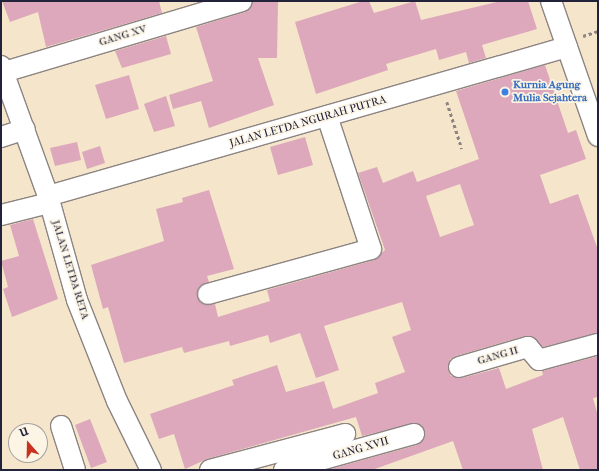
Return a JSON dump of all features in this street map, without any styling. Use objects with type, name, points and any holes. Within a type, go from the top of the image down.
[{"type":"street","name":"GANG XV","points":[[2,69],[242,1]]},
{"type":"street","points":[[551,1],[598,136]]},
{"type":"street","name":"JALAN LETDA NGURAH PUTRA","points":[[1,215],[327,116],[567,47]]},
{"type":"street","name":"JALAN LETDA RETA","points":[[2,69],[25,129],[91,336],[144,468]]},
{"type":"street","points":[[208,294],[371,249],[327,116]]},
{"type":"street","points":[[1,137],[25,129]]},
{"type":"street","name":"GANG II","points":[[459,367],[528,347],[539,360],[598,344]]},
{"type":"street","points":[[61,426],[75,470]]},
{"type":"street","points":[[210,470],[345,434]]},
{"type":"street","name":"GANG XVII","points":[[284,470],[414,434]]},
{"type":"path","points":[[441,84],[462,149]]},
{"type":"building","points":[[2,1],[159,1],[162,13],[46,47],[38,12],[10,22]]},
{"type":"building","points":[[253,1],[278,1],[277,58],[258,58],[274,105],[209,128],[201,101],[173,109],[169,95],[213,81],[196,27],[245,12]]},
{"type":"building","points":[[363,1],[369,1],[374,13],[415,1],[421,20],[501,1],[528,1],[537,29],[482,45],[486,58],[469,63],[466,52],[439,60],[436,49],[386,64],[388,70],[316,94],[295,22]]},
{"type":"building","points":[[166,36],[171,54],[122,68],[115,51]]},
{"type":"building","points":[[545,65],[568,133],[576,130],[586,159],[540,175],[550,204],[578,194],[598,250],[598,333],[543,347],[532,336],[525,336],[456,356],[450,359],[448,370],[451,376],[462,378],[499,368],[506,389],[543,375],[542,371],[598,356],[598,397],[593,398],[598,416],[598,470],[580,470],[563,417],[532,429],[543,470],[463,470],[453,441],[372,470],[327,470],[417,445],[425,437],[425,431],[416,423],[362,436],[356,417],[207,459],[185,469],[174,434],[159,439],[150,414],[234,385],[232,380],[277,365],[286,392],[324,381],[333,409],[378,393],[375,383],[405,372],[392,337],[411,330],[402,302],[324,326],[339,370],[316,378],[300,333],[270,343],[268,335],[230,346],[229,341],[184,353],[182,347],[124,363],[108,307],[103,309],[91,265],[164,241],[156,209],[183,202],[182,198],[209,190],[234,269],[207,276],[209,282],[200,286],[197,297],[205,305],[215,304],[218,317],[270,301],[267,290],[374,260],[385,250],[358,173],[377,167],[383,183],[413,171],[417,182],[479,159],[456,91]],"holes":[[[460,184],[474,225],[440,237],[426,196]]]},
{"type":"building","points":[[129,75],[139,109],[106,119],[95,85]]},
{"type":"building","points":[[166,96],[175,126],[154,132],[144,104]]},
{"type":"building","points":[[305,137],[313,165],[278,175],[270,147]]},
{"type":"building","points":[[77,142],[81,160],[55,166],[50,148]]},
{"type":"building","points":[[100,146],[105,163],[87,169],[82,152]]},
{"type":"building","points":[[33,219],[58,299],[12,317],[3,289],[8,287],[1,261],[19,256],[10,225]]},
{"type":"building","points":[[90,419],[107,462],[91,468],[75,425]]},
{"type":"place","name":"Kurnia Agung Mulia Sejahtera","points":[[505,92]]}]
